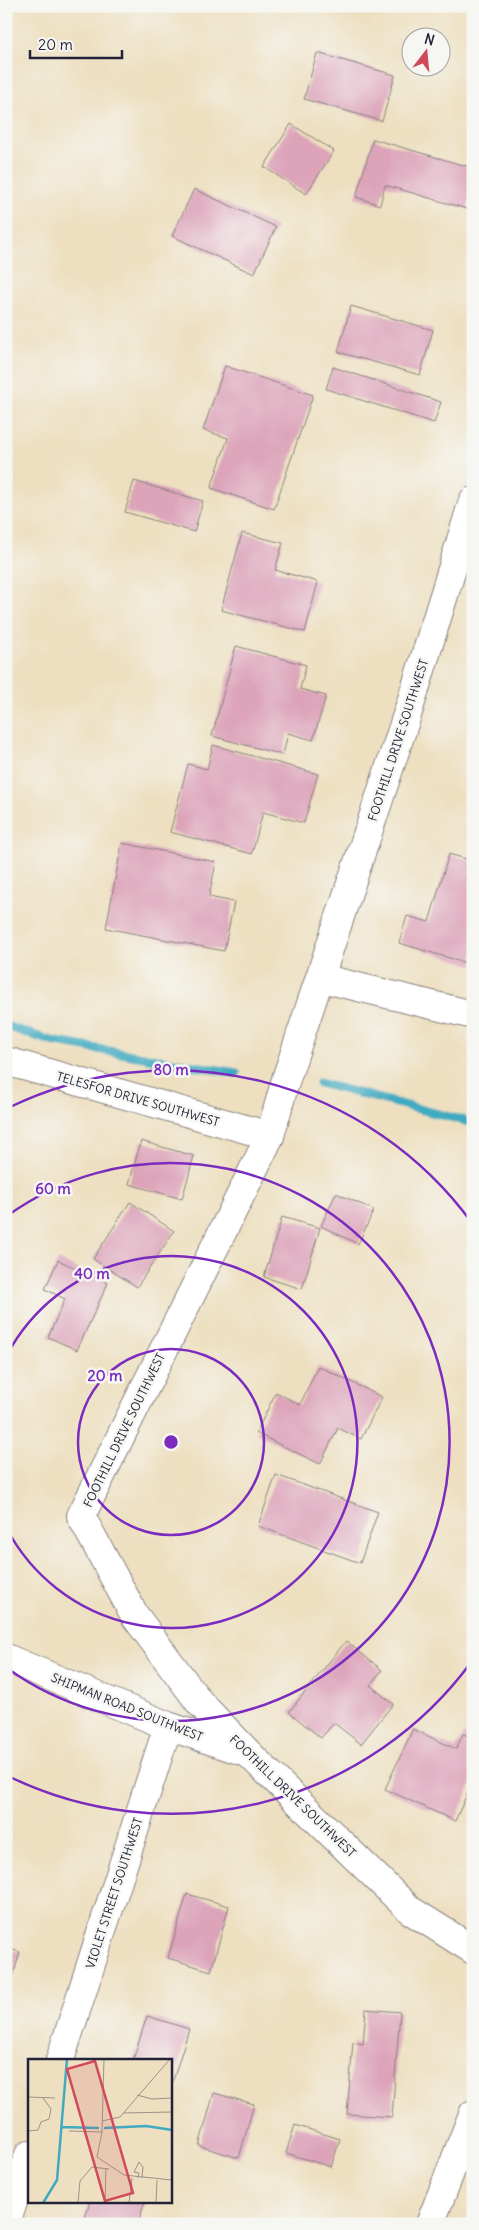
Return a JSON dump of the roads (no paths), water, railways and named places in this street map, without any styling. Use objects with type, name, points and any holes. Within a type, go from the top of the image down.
[{"type":"street","name":"FOOTHILL DRIVE SOUTHWEST","points":[[473,501],[408,712],[286,1079],[270,1136],[81,1516],[135,1616],[200,1704],[248,1754],[410,1910],[473,1950]]},
{"type":"street","points":[[321,978],[473,1015]]},
{"type":"street","name":"TELESFOR DRIVE SOUTHWEST","points":[[6,1061],[270,1136]]},
{"type":"street","name":"SHIPMAN ROAD SOUTHWEST","points":[[6,1658],[168,1726],[248,1754]]},
{"type":"street","name":"VIOLET STREET SOUTHWEST","points":[[60,2059],[168,1726]]},
{"type":"street","points":[[430,2224],[473,2114]]},
{"type":"street","points":[[6,2222],[28,2158]]},
{"type":"waterway","points":[[6,1026],[51,1041],[236,1073]]},
{"type":"waterway","points":[[319,1083],[473,1123]]}]
